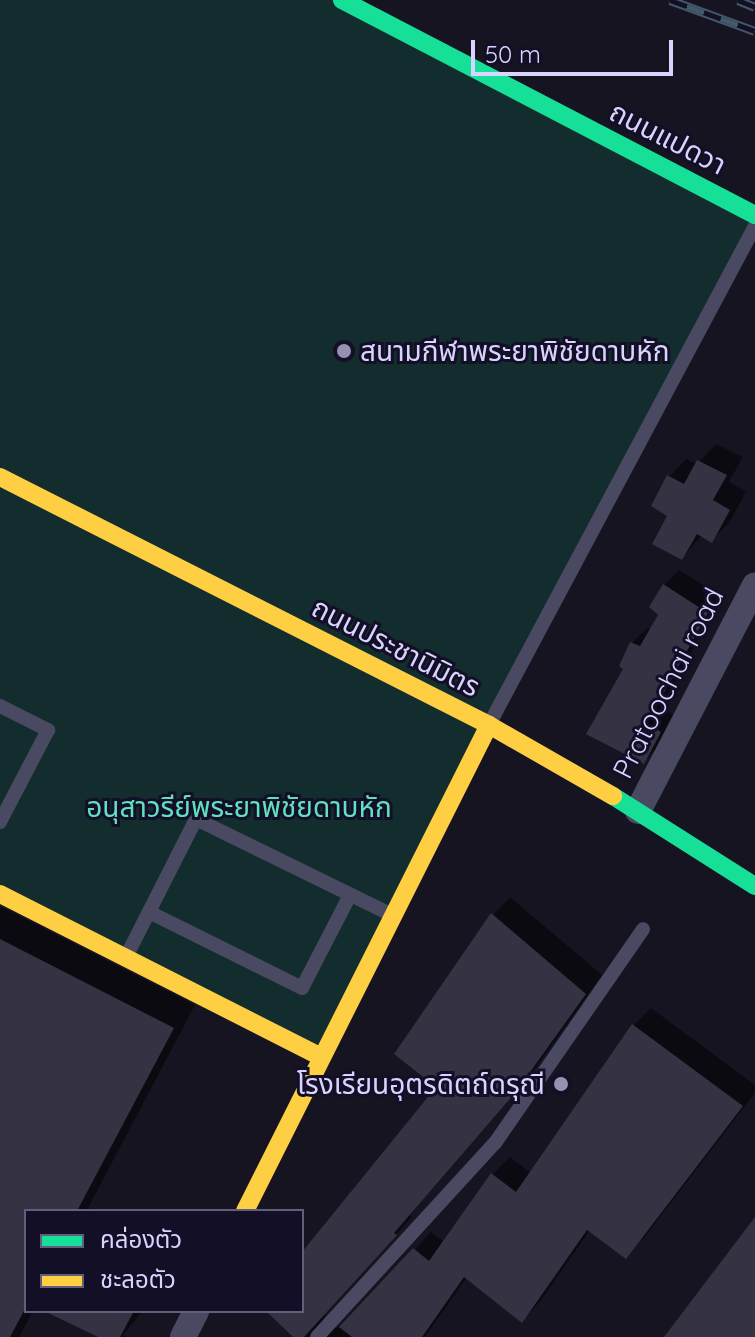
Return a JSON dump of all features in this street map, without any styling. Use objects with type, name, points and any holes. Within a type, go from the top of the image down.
[{"type":"street","name":"ถนนแปดวา","points":[[342,0],[755,215]]},
{"type":"street","name":"ถนนประชานิมิตร","points":[[0,477],[489,725],[638,811],[755,886]]},
{"type":"street","name":"Pratoochai road","points":[[638,811],[755,585]]},
{"type":"street","points":[[246,1209],[489,725]]},
{"type":"street","points":[[0,894],[321,1057]]},
{"type":"street","points":[[183,1337],[195,1313]]},
{"type":"lane","points":[[489,725],[755,226]]},
{"type":"lane","points":[[0,706],[48,730],[0,822]]},
{"type":"lane","points":[[126,958],[196,819],[392,915]]},
{"type":"lane","points":[[149,912],[302,988],[350,895]]},
{"type":"lane","points":[[317,1337],[495,1143],[643,929]]},
{"type":"green space","name":"สนามกีฬาพระยาพิชัยดาบหัก","points":[[0,0],[342,0],[755,215],[321,1057],[0,894]]},
{"type":"building","points":[[697,460],[727,475],[713,500],[730,510],[712,543],[697,534],[682,560],[652,544],[667,516],[651,506],[667,475],[684,484]]},
{"type":"building","points":[[663,584],[708,613],[647,723],[661,732],[644,764],[586,734],[623,669],[619,666],[630,642],[640,646],[658,615],[649,607]]},
{"type":"building","points":[[491,913],[586,994],[515,1093],[394,1233],[397,1235],[304,1337],[293,1337],[268,1313],[304,1313],[304,1250],[436,1087],[394,1054]]},
{"type":"building","points":[[0,939],[174,1028],[78,1209],[24,1209],[24,1311],[10,1337],[0,1337]]},
{"type":"building","points":[[632,1024],[743,1106],[626,1259],[587,1230],[522,1323],[464,1277],[422,1337],[352,1337],[339,1327],[413,1248],[429,1261],[491,1173],[516,1192]]},
{"type":"building","points":[[755,1217],[755,1337],[664,1337]]},
{"type":"building","points":[[48,1313],[133,1313],[120,1337],[98,1337]]},
{"type":"railway","points":[[670,0],[755,31]]},
{"type":"railway","points":[[738,0],[755,7]]},
{"type":"traffic: fast","points":[[342,0],[755,215]]},
{"type":"traffic: fast","points":[[613,796],[755,886]]},
{"type":"traffic: slow","points":[[0,477],[489,725],[613,796]]},
{"type":"traffic: slow","points":[[246,1209],[489,725]]},
{"type":"traffic: slow","points":[[0,894],[321,1057]]},
{"type":"place","name":"สนามกีฬาพระยาพิชัยดาบหัก","points":[[344,351]]},
{"type":"place","name":"โรงเรียนอุตรดิตถ์ดรุณี","points":[[561,1084]]},
{"type":"park label","name":"อนุสาวรีย์พระยาพิชัยดาบหัก","points":[[239,807]]}]
